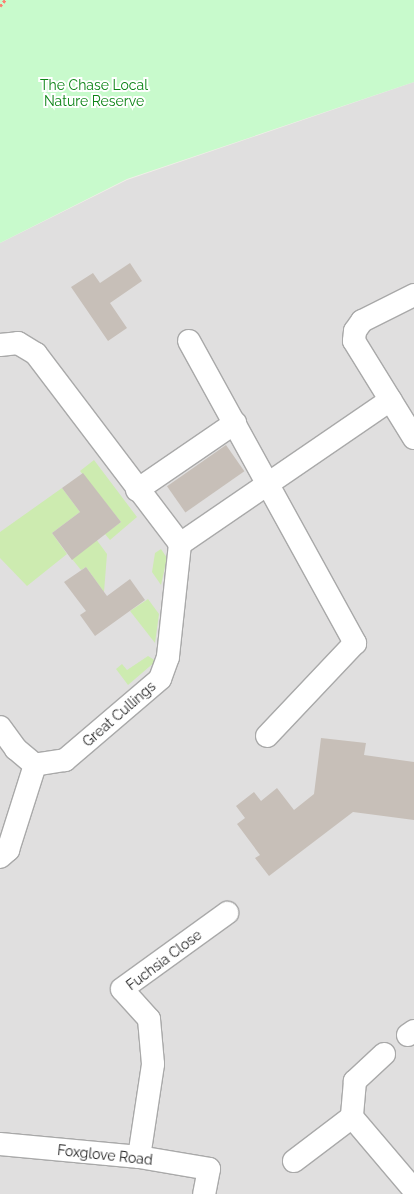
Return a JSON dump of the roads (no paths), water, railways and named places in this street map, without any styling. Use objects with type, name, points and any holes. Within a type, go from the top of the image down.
[{"type":"street","points":[[414,294],[362,320],[355,331],[354,342],[414,438]]},
{"type":"street","points":[[189,341],[354,643],[267,736]]},
{"type":"street","points":[[0,345],[18,343],[36,354],[137,490],[180,544],[266,483],[390,400]]},
{"type":"street","points":[[137,490],[235,423]]},
{"type":"street","name":"Great Cullings","points":[[35,765],[65,760],[160,678],[168,657],[180,544]]},
{"type":"street","points":[[0,728],[16,749],[35,765],[8,850],[0,857]]},
{"type":"street","name":"Fuchsia Close","points":[[139,1157],[152,1064],[149,1019],[122,989],[228,913]]},
{"type":"street","points":[[384,1054],[355,1081],[352,1117],[414,1190]]},
{"type":"street","points":[[294,1161],[352,1117]]},
{"type":"street","name":"Foxglove Road","points":[[0,1144],[139,1157],[209,1169],[204,1194]]},
{"type":"park label","name":"The Chase Local Nature Reserve","points":[[94,94]]}]
